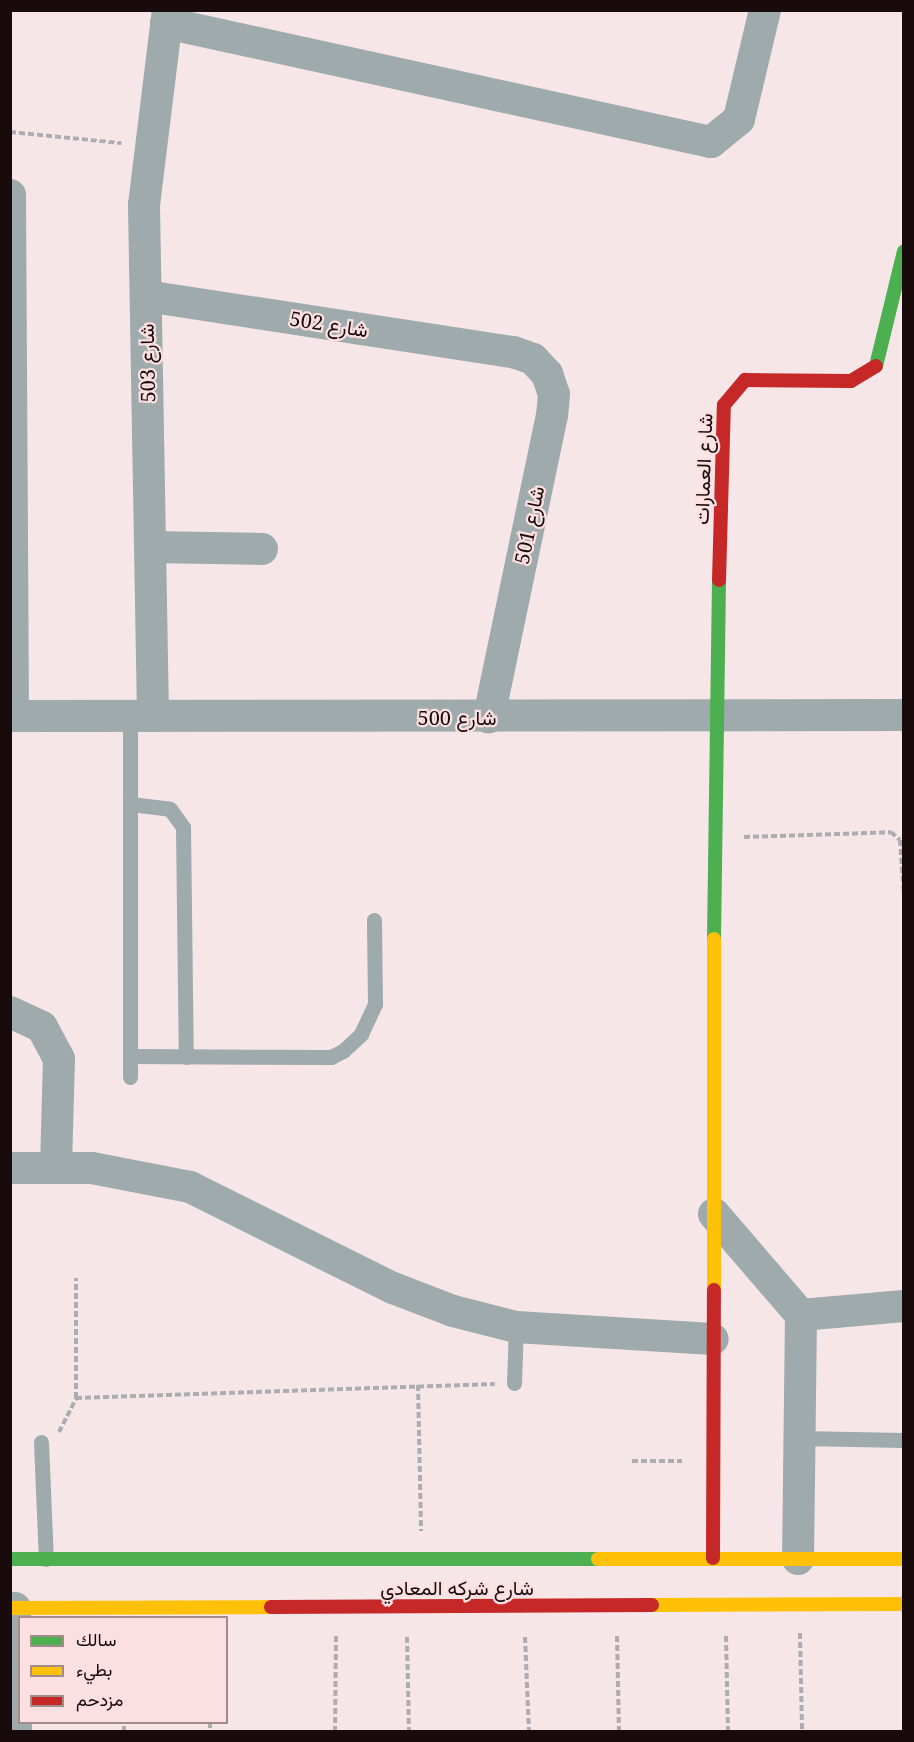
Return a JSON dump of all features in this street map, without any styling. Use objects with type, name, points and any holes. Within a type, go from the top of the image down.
[{"type":"street","points":[[167,17],[711,142],[739,119],[765,10]]},
{"type":"street","name":"شارع 503","points":[[141,716],[150,547],[146,296],[149,146],[167,17]]},
{"type":"street","points":[[10,195],[12,716]]},
{"type":"street","name":"شارع العمارات","points":[[715,717],[724,405],[745,380],[851,381],[875,371],[903,251]]},
{"type":"street","name":"شارع 502","points":[[146,296],[513,352]]},
{"type":"street","name":"شارع 501","points":[[489,717],[554,394],[540,367],[513,352]]},
{"type":"street","points":[[150,547],[262,549]]},
{"type":"street","name":"شارع 500","points":[[12,716],[903,715]]},
{"type":"street","points":[[713,1558],[715,717]]},
{"type":"street","points":[[10,1012],[42,1027],[59,1059],[56,1168]]},
{"type":"street","points":[[10,1168],[56,1168],[148,1176],[190,1187],[393,1288],[453,1311],[516,1327],[713,1339]]},
{"type":"street","points":[[714,1214],[801,1316],[798,1565]]},
{"type":"street","points":[[801,1316],[903,1306]]},
{"type":"street","name":"شارع شركه المعادي","points":[[10,1559],[713,1558],[798,1565],[903,1559]]},
{"type":"street","name":"شارع شركه المعادي","points":[[13,1608],[725,1605],[799,1599],[903,1604]]},
{"type":"street","points":[[13,1608],[16,1731]]},
{"type":"lane","points":[[130,1077],[130,804],[141,716]]},
{"type":"lane","points":[[130,804],[170,810],[183,827],[186,1057]]},
{"type":"lane","points":[[130,1056],[331,1057],[343,1051],[362,1034],[375,1004],[374,920]]},
{"type":"lane","points":[[514,1383],[516,1327]]},
{"type":"lane","points":[[800,1438],[903,1440]]},
{"type":"lane","points":[[41,1442],[45,1559]]},
{"type":"path","points":[[10,132],[149,146]]},
{"type":"path","points":[[715,838],[891,832],[900,840],[903,893]]},
{"type":"path","points":[[41,1442],[58,1433],[76,1398],[76,1278]]},
{"type":"path","points":[[76,1398],[514,1383]]},
{"type":"path","points":[[418,1385],[422,1558]]},
{"type":"path","points":[[632,1461],[713,1461]]},
{"type":"path","points":[[799,1599],[802,1731]]},
{"type":"path","points":[[725,1605],[728,1731]]},
{"type":"path","points":[[524,1606],[529,1731]]},
{"type":"path","points":[[616,1606],[618,1731]]},
{"type":"path","points":[[335,1731],[337,1607]]},
{"type":"path","points":[[407,1607],[409,1731]]},
{"type":"traffic: fast","points":[[876,366],[904,251]]},
{"type":"traffic: fast","points":[[714,939],[719,580]]},
{"type":"traffic: fast","points":[[10,1559],[598,1559]]},
{"type":"traffic: slow","points":[[714,939],[714,1290]]},
{"type":"traffic: slow","points":[[598,1559],[904,1559]]},
{"type":"traffic: slow","points":[[652,1605],[904,1604]]},
{"type":"traffic: slow","points":[[10,1608],[271,1607]]},
{"type":"traffic: jam","points":[[719,580],[724,405],[745,380],[851,381],[876,366]]},
{"type":"traffic: jam","points":[[713,1558],[714,1290]]},
{"type":"traffic: jam","points":[[271,1607],[652,1605]]}]
